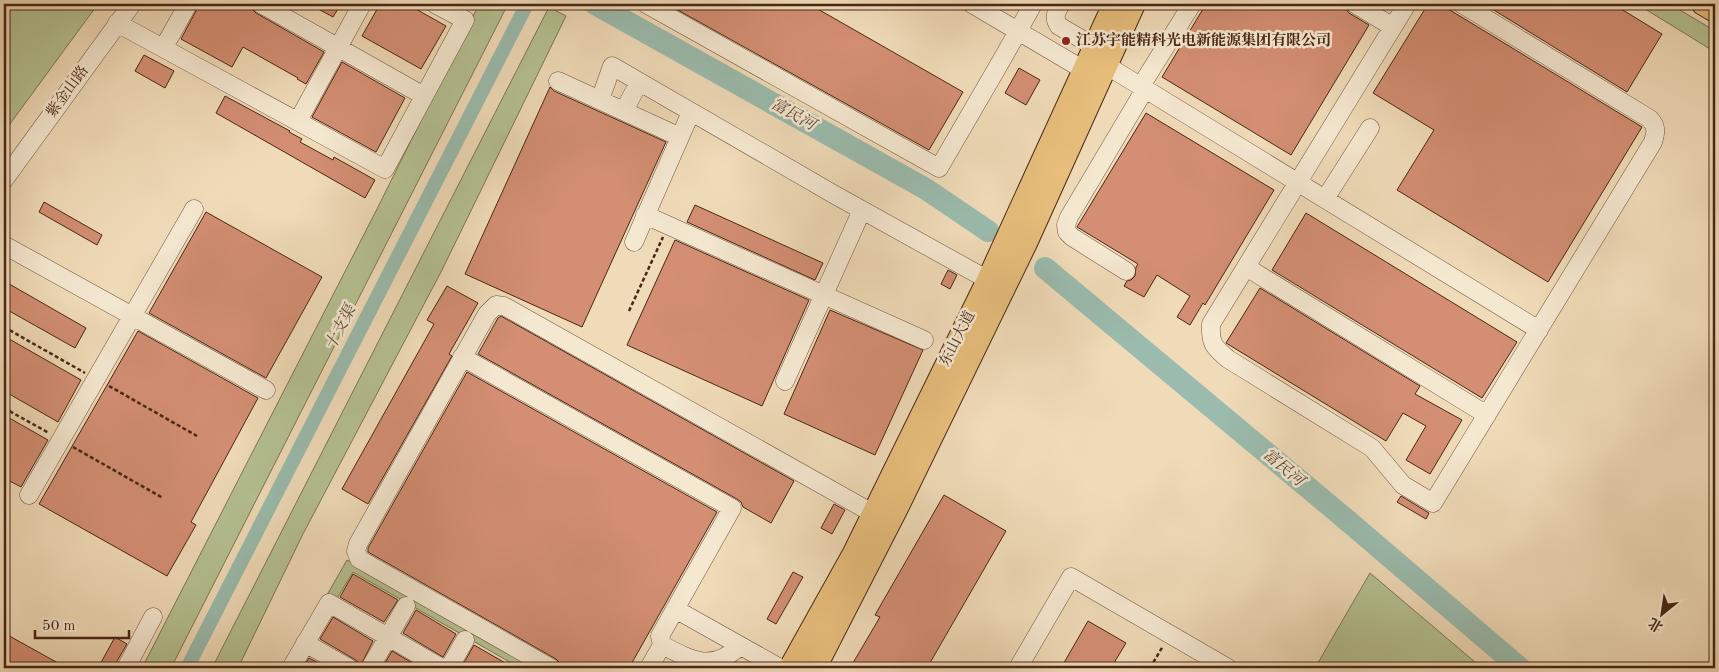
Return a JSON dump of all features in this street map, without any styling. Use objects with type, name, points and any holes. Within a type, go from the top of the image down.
[{"type":"main road","name":"东山大道","points":[[815,668],[882,518],[996,285],[1094,59],[1114,4]]},
{"type":"main road","name":"东山大道","points":[[1094,59],[1134,4]]},
{"type":"main road","points":[[1703,4],[1715,11]]},
{"type":"main road","name":"东山大道","points":[[790,668],[854,553],[882,518]]},
{"type":"street","name":"紫金山路","points":[[4,180],[132,4]]},
{"type":"street","points":[[164,47],[188,4]]},
{"type":"street","points":[[261,4],[424,96]]},
{"type":"street","points":[[298,121],[362,4]]},
{"type":"street","points":[[118,23],[385,169],[465,20],[435,4]]},
{"type":"street","points":[[646,4],[939,168],[1033,4]]},
{"type":"street","points":[[972,4],[1018,32],[1094,59],[1539,330]]},
{"type":"street","points":[[1061,4],[1055,13],[1055,21],[1094,59]]},
{"type":"street","points":[[1126,271],[1072,237],[1067,232],[1066,225],[1192,4]]},
{"type":"street","points":[[1355,4],[1393,27]]},
{"type":"street","points":[[1407,4],[1210,324],[1212,344],[1228,359],[1372,448],[1403,484],[1434,503],[1654,142],[1656,132],[1654,124],[1650,119],[1462,4]]},
{"type":"street","points":[[600,100],[612,66],[996,285]]},
{"type":"street","points":[[558,81],[680,137]]},
{"type":"street","points":[[624,111],[639,82]]},
{"type":"street","points":[[634,242],[691,112]]},
{"type":"street","points":[[1325,200],[1370,128]]},
{"type":"street","points":[[29,496],[194,209]]},
{"type":"street","points":[[785,381],[862,210]]},
{"type":"street","points":[[645,215],[924,340]]},
{"type":"street","points":[[4,245],[266,390]]},
{"type":"street","points":[[1246,267],[1487,415]]},
{"type":"street","points":[[551,668],[358,559],[356,551],[358,544],[486,314],[496,305],[504,306],[882,518]]},
{"type":"street","points":[[462,357],[732,508],[660,636],[662,645],[649,668]]},
{"type":"street","points":[[1018,668],[1071,577],[1228,668]]},
{"type":"street","points":[[291,668],[328,603],[442,668]]},
{"type":"street","points":[[370,668],[406,606]]},
{"type":"street","points":[[675,609],[780,668]]},
{"type":"street","points":[[126,668],[153,617]]},
{"type":"street","points":[[449,668],[466,640]]},
{"type":"street","points":[[305,643],[349,668]]},
{"type":"street","points":[[662,645],[687,658],[712,664],[721,662],[740,646]]},
{"type":"path","points":[[629,311],[668,225]]},
{"type":"path","points":[[4,408],[164,498]]},
{"type":"path","points":[[1150,668],[1169,634]]},
{"type":"green space","points":[[4,4],[98,4],[4,132]]},
{"type":"green space","points":[[479,4],[508,4],[171,668],[142,668],[377,209]]},
{"type":"green space","points":[[1637,4],[1670,4],[1715,31],[1715,52]]},
{"type":"green space","points":[[549,7],[566,16],[442,270],[303,534],[238,668],[212,668]]},
{"type":"green space","points":[[347,560],[537,668],[520,668],[353,572],[336,600],[327,595]]},
{"type":"green space","points":[[1370,573],[1482,668],[1315,668]]},
{"type":"building","points":[[199,4],[244,4],[256,13],[324,52],[306,84],[243,47],[232,67],[181,39]]},
{"type":"building","points":[[309,4],[341,4],[333,17]]},
{"type":"building","points":[[380,4],[407,4],[446,26],[421,69],[362,36]]},
{"type":"building","points":[[667,4],[809,4],[963,92],[929,150]]},
{"type":"building","points":[[1206,4],[1344,4],[1349,13],[1369,25],[1291,155],[1162,77]]},
{"type":"building","points":[[1428,4],[1440,4],[1642,127],[1548,282],[1397,190],[1434,130],[1373,93]]},
{"type":"building","points":[[1484,4],[1613,4],[1662,34],[1627,92]]},
{"type":"building","points":[[144,55],[174,71],[165,88],[135,71]]},
{"type":"building","points":[[342,62],[405,98],[376,152],[312,117]]},
{"type":"building","points":[[1019,68],[1040,80],[1026,105],[1005,93]]},
{"type":"building","points":[[550,87],[554,91],[666,142],[582,327],[465,274]]},
{"type":"building","points":[[225,96],[290,131],[302,139],[300,142],[333,160],[334,157],[375,180],[365,198],[216,113]]},
{"type":"building","points":[[1146,113],[1274,190],[1205,305],[1203,303],[1190,325],[1177,317],[1190,296],[1157,275],[1144,297],[1124,286],[1127,281],[1135,276],[1138,264],[1077,227]]},
{"type":"building","points":[[44,202],[102,235],[97,245],[39,212]]},
{"type":"building","points":[[695,205],[823,263],[815,280],[687,222]]},
{"type":"building","points":[[206,212],[322,277],[266,378],[149,313]]},
{"type":"building","points":[[1306,213],[1517,342],[1482,398],[1272,270]]},
{"type":"building","points":[[675,240],[809,300],[762,406],[627,345]]},
{"type":"building","points":[[948,270],[957,275],[950,289],[941,284]]},
{"type":"building","points":[[4,281],[86,328],[75,348],[4,308]]},
{"type":"building","points":[[447,286],[478,303],[449,354],[452,356],[368,504],[342,489],[434,324],[427,320]]},
{"type":"building","points":[[1260,288],[1420,386],[1415,394],[1462,420],[1430,474],[1406,460],[1426,426],[1403,413],[1386,441],[1226,343]]},
{"type":"building","points":[[830,310],[923,350],[875,455],[784,414]]},
{"type":"building","points":[[501,316],[794,481],[771,523],[743,507],[737,499],[478,354],[498,318]]},
{"type":"building","points":[[138,331],[258,398],[191,522],[196,525],[167,576],[39,504]]},
{"type":"building","points":[[4,336],[81,380],[58,422],[4,391]]},
{"type":"building","points":[[467,372],[717,512],[629,668],[568,668],[556,659],[368,552],[368,548]]},
{"type":"building","points":[[4,415],[48,440],[21,487],[4,478]]},
{"type":"building","points":[[944,495],[1006,531],[927,668],[850,668],[880,617],[875,615]]},
{"type":"building","points":[[1401,496],[1429,513],[1426,519],[1397,502]]},
{"type":"building","points":[[834,504],[845,510],[832,534],[821,528]]},
{"type":"building","points":[[793,572],[803,577],[776,624],[767,619]]},
{"type":"building","points":[[353,574],[398,600],[384,622],[340,597]]},
{"type":"building","points":[[416,610],[456,634],[443,657],[403,633]]},
{"type":"building","points":[[333,617],[373,641],[360,667],[354,659],[320,639]]},
{"type":"building","points":[[1088,621],[1126,643],[1111,668],[1061,668]]},
{"type":"building","points":[[4,633],[67,668],[4,668]]},
{"type":"building","points":[[115,637],[127,644],[113,668],[98,668]]},
{"type":"building","points":[[474,645],[514,668],[461,668]]},
{"type":"building","points":[[392,651],[421,668],[382,668]]},
{"type":"building","points":[[309,658],[328,668],[307,668],[304,666]]},
{"type":"waterway","name":"十支渠","points":[[187,668],[527,4]]},
{"type":"waterway","name":"富民河","points":[[595,4],[926,189],[988,231]]},
{"type":"waterway","name":"富民河","points":[[1045,268],[1348,521],[1520,668]]},
{"type":"place","name":"江苏宇能精科光电新能源集团有限公司","points":[[1066,41]]}]
